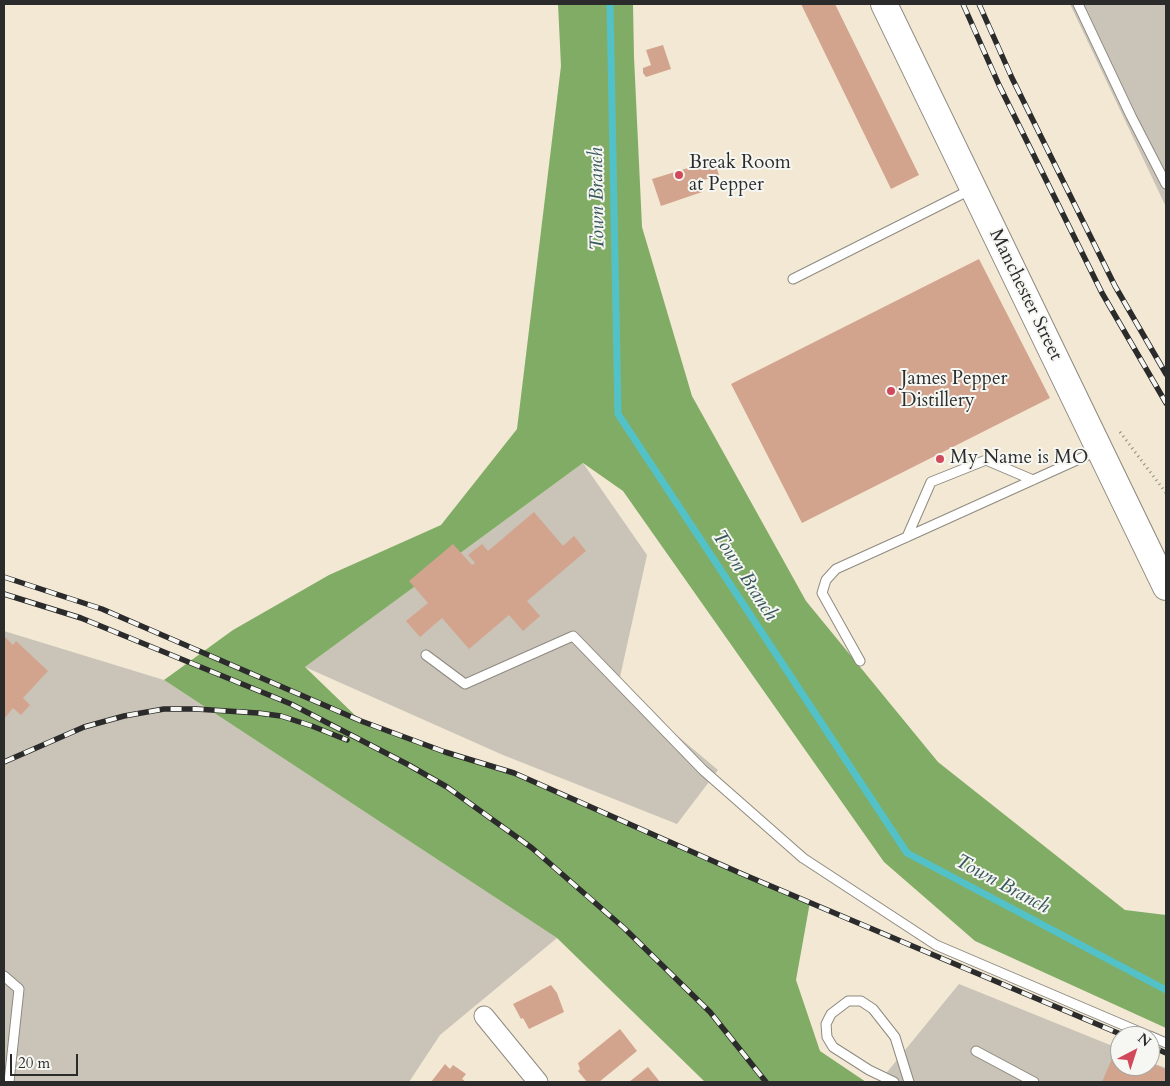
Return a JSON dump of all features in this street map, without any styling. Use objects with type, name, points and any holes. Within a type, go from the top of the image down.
[{"type":"main road","name":"Manchester Street","points":[[884,4],[1166,587]]},
{"type":"street","points":[[484,1016],[538,1082]]},
{"type":"lane","points":[[1078,4],[1131,116],[1166,184]]},
{"type":"lane","points":[[793,279],[973,188]]},
{"type":"lane","points":[[860,661],[822,592],[826,580],[836,569],[1100,449]]},
{"type":"lane","points":[[907,537],[931,482],[986,460],[1033,480]]},
{"type":"lane","points":[[426,655],[465,684],[573,636],[703,770],[803,858],[936,945],[1126,1026]]},
{"type":"lane","points":[[4,976],[19,989],[10,1082]]},
{"type":"lane","points":[[894,1082],[869,1070],[833,1047],[827,1037],[826,1024],[831,1014],[848,1001],[861,1001],[872,1009],[895,1037],[909,1082]]},
{"type":"lane","points":[[976,1051],[1034,1082]]},
{"type":"shaded area","points":[[1070,4],[1166,4],[1166,207]]},
{"type":"shaded area","points":[[583,463],[647,555],[618,686],[718,770],[677,824],[503,755],[305,667]]},
{"type":"shaded area","points":[[4,631],[164,680],[557,938],[440,1035],[409,1082],[4,1082]]},
{"type":"shaded area","points":[[959,984],[1110,1045],[1110,1076],[1160,1076],[1160,1066],[1166,1068],[1166,1082],[879,1082]]},
{"type":"green space","points":[[558,4],[633,4],[642,227],[692,396],[806,601],[938,762],[1125,910],[1166,915],[1166,1028],[975,941],[884,862],[623,491],[583,463],[305,667],[361,721],[445,752],[514,773],[810,902],[796,980],[820,1051],[866,1082],[705,1082],[557,938],[164,680],[233,630],[329,575],[441,525],[517,429],[561,66]]},
{"type":"building","points":[[801,4],[835,4],[919,175],[891,189]]},
{"type":"building","points":[[663,45],[671,69],[646,77],[643,73],[643,68],[651,65],[646,50]]},
{"type":"building","points":[[714,160],[719,175],[698,182],[702,192],[661,206],[652,179]]},
{"type":"building","name":"James Pepper Distillery","points":[[979,259],[1050,398],[802,523],[731,384]]},
{"type":"building","points":[[534,512],[563,546],[574,536],[586,551],[527,601],[540,616],[523,631],[509,615],[469,649],[442,618],[420,637],[406,621],[428,603],[409,581],[453,544],[472,565],[475,563],[468,555],[482,544],[488,551]]},
{"type":"building","points":[[4,636],[13,645],[16,641],[48,671],[23,698],[30,705],[21,715],[13,708],[4,719]]},
{"type":"building","points":[[551,985],[557,993],[564,1012],[529,1029],[513,1004]]},
{"type":"building","points":[[620,1029],[637,1051],[599,1082],[587,1082],[578,1071],[580,1069],[578,1063]]},
{"type":"building","points":[[1110,1063],[1110,1076],[1160,1076],[1160,1067],[1166,1069],[1166,1082],[1102,1082]]},
{"type":"building","points":[[445,1064],[450,1069],[453,1065],[466,1074],[462,1079],[466,1082],[431,1082]]},
{"type":"building","points":[[648,1067],[660,1082],[629,1082]]},
{"type":"waterway","name":"Town Branch","points":[[610,4],[618,414],[907,853],[1166,990]]},
{"type":"railway","points":[[963,4],[999,85],[1102,293],[1166,403]]},
{"type":"railway","points":[[979,4],[1012,78],[1115,286],[1166,374]]},
{"type":"railway","points":[[4,577],[102,609],[361,721],[445,752],[514,773],[740,873],[1110,1030]]},
{"type":"railway","points":[[4,594],[81,618],[291,704],[407,764],[447,787],[532,848],[624,928],[710,1012],[766,1082]]},
{"type":"railway","points":[[4,762],[84,727],[124,716],[164,709],[196,709],[281,716],[347,740]]},
{"type":"railway","points":[[1160,1050],[1166,1053]]},
{"type":"place","name":"Break Room at Pepper","points":[[679,175]]},
{"type":"place","name":"James Pepper Distillery","points":[[891,391]]},
{"type":"place","name":"My Name is MO","points":[[940,459]]}]
